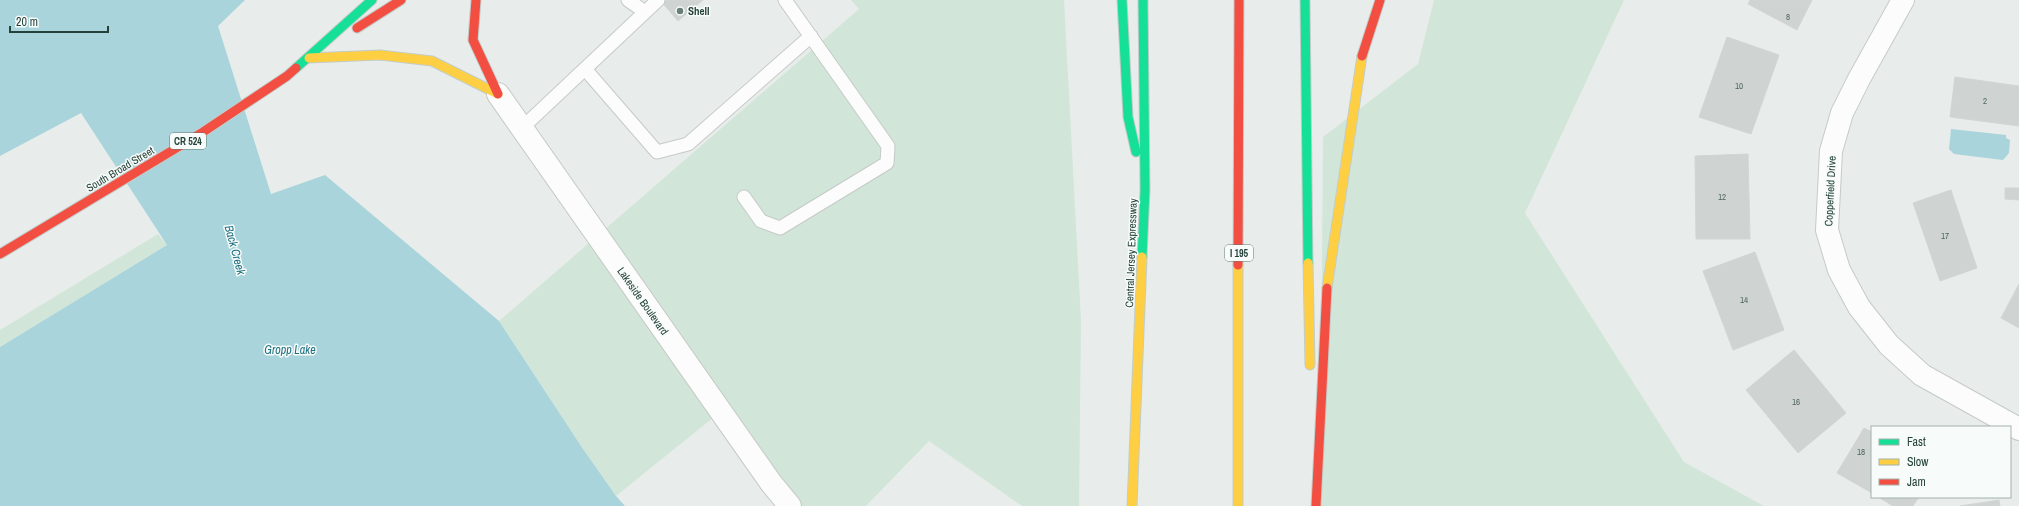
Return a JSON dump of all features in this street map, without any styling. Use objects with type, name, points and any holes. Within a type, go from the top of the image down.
[{"type":"main road","name":"South Broad Street","points":[[0,254],[203,132],[287,76],[309,58],[372,0]]},
{"type":"main road","name":"South Broad Street","points":[[309,58],[401,0]]},
{"type":"main road","points":[[476,0],[473,40],[498,94]]},
{"type":"main road","points":[[1122,0],[1128,117],[1145,190]]},
{"type":"main road","name":"Central Jersey Expressway","points":[[1132,506],[1145,190],[1143,0]]},
{"type":"main road","name":"I 195","points":[[1238,506],[1239,0]]},
{"type":"main road","points":[[1305,0],[1305,98],[1310,372]]},
{"type":"main road","points":[[1316,506],[1327,284],[1360,62],[1380,0]]},
{"type":"main road","points":[[309,58],[380,55],[432,60],[498,94]]},
{"type":"main road","points":[[1311,419],[1312,506]]},
{"type":"street","name":"Copperfield Drive","points":[[1903,0],[1859,79],[1840,121],[1831,151],[1829,237],[1842,276],[1859,307],[1889,345],[1922,374],[2019,429]]},
{"type":"street","name":"Lakeside Boulevard","points":[[498,94],[771,483],[790,506]]},
{"type":"lane","points":[[628,0],[645,12]]},
{"type":"lane","points":[[522,128],[658,0]]},
{"type":"lane","points":[[744,197],[761,221],[780,228],[887,163],[888,146],[785,0]]},
{"type":"lane","points":[[585,69],[657,152],[688,144],[811,36]]},
{"type":"green space","points":[[851,0],[1064,0],[1081,320],[1079,506],[1022,506],[929,441],[866,506],[780,506],[714,417],[616,496],[581,446],[499,321],[859,9]]},
{"type":"green space","points":[[1434,0],[1624,0],[1525,213],[1684,462],[1764,506],[1320,506],[1323,137],[1418,64]]},
{"type":"green space","points":[[158,234],[167,245],[0,347],[0,330]]},
{"type":"water","name":"Gropp Lake","points":[[0,0],[245,0],[218,26],[271,194],[325,175],[499,321],[581,446],[616,496],[625,506],[0,506],[0,347],[167,245],[81,113],[0,156]]},
{"type":"water","points":[[1951,129],[2006,135],[2006,138],[2010,140],[2009,153],[2003,160],[1954,154],[1949,149]]},
{"type":"building","name":"Shell","points":[[660,0],[703,0],[678,21]]},
{"type":"building","points":[[1750,0],[1812,0],[1797,30],[1748,4]]},
{"type":"building","points":[[1727,37],[1779,55],[1751,134],[1699,117]]},
{"type":"building","points":[[1955,77],[2019,86],[2019,126],[1950,117]]},
{"type":"building","points":[[1748,154],[1750,239],[1696,239],[1695,156]]},
{"type":"building","points":[[2005,188],[2019,188],[2019,200],[2005,199]]},
{"type":"building","points":[[1951,190],[1977,268],[1940,281],[1913,203]]},
{"type":"building","points":[[1755,252],[1784,330],[1733,350],[1703,271]]},
{"type":"building","points":[[2019,284],[2019,328],[2001,318]]},
{"type":"building","points":[[1794,350],[1846,413],[1798,453],[1746,390]]},
{"type":"building","points":[[1864,428],[1871,432],[1871,492],[1837,473]]},
{"type":"building","points":[[1880,498],[1918,498],[1913,506],[1893,506]]},
{"type":"building","points":[[1999,500],[2000,506],[1960,506]]},
{"type":"traffic: fast","points":[[296,68],[372,0]]},
{"type":"traffic: fast","points":[[1122,0],[1128,117],[1136,152]]},
{"type":"traffic: fast","points":[[1142,257],[1145,190],[1143,0]]},
{"type":"traffic: fast","points":[[1305,0],[1308,263]]},
{"type":"traffic: slow","points":[[309,58],[380,55],[432,61],[498,94]]},
{"type":"traffic: slow","points":[[1327,288],[1362,56]]},
{"type":"traffic: slow","points":[[1132,506],[1142,257]]},
{"type":"traffic: slow","points":[[1308,263],[1310,365]]},
{"type":"traffic: slow","points":[[1238,265],[1238,506]]},
{"type":"traffic: jam","points":[[357,28],[401,0]]},
{"type":"traffic: jam","points":[[476,0],[473,40],[498,94]]},
{"type":"traffic: jam","points":[[1238,265],[1239,0]]},
{"type":"traffic: jam","points":[[1362,56],[1380,0]]},
{"type":"traffic: jam","points":[[0,254],[203,132],[287,76],[296,68]]},
{"type":"traffic: jam","points":[[1316,506],[1327,288]]},
{"type":"place","name":"Shell","points":[[680,11]]},
{"type":"water label","name":"Back Creek","points":[[235,250]]}]
